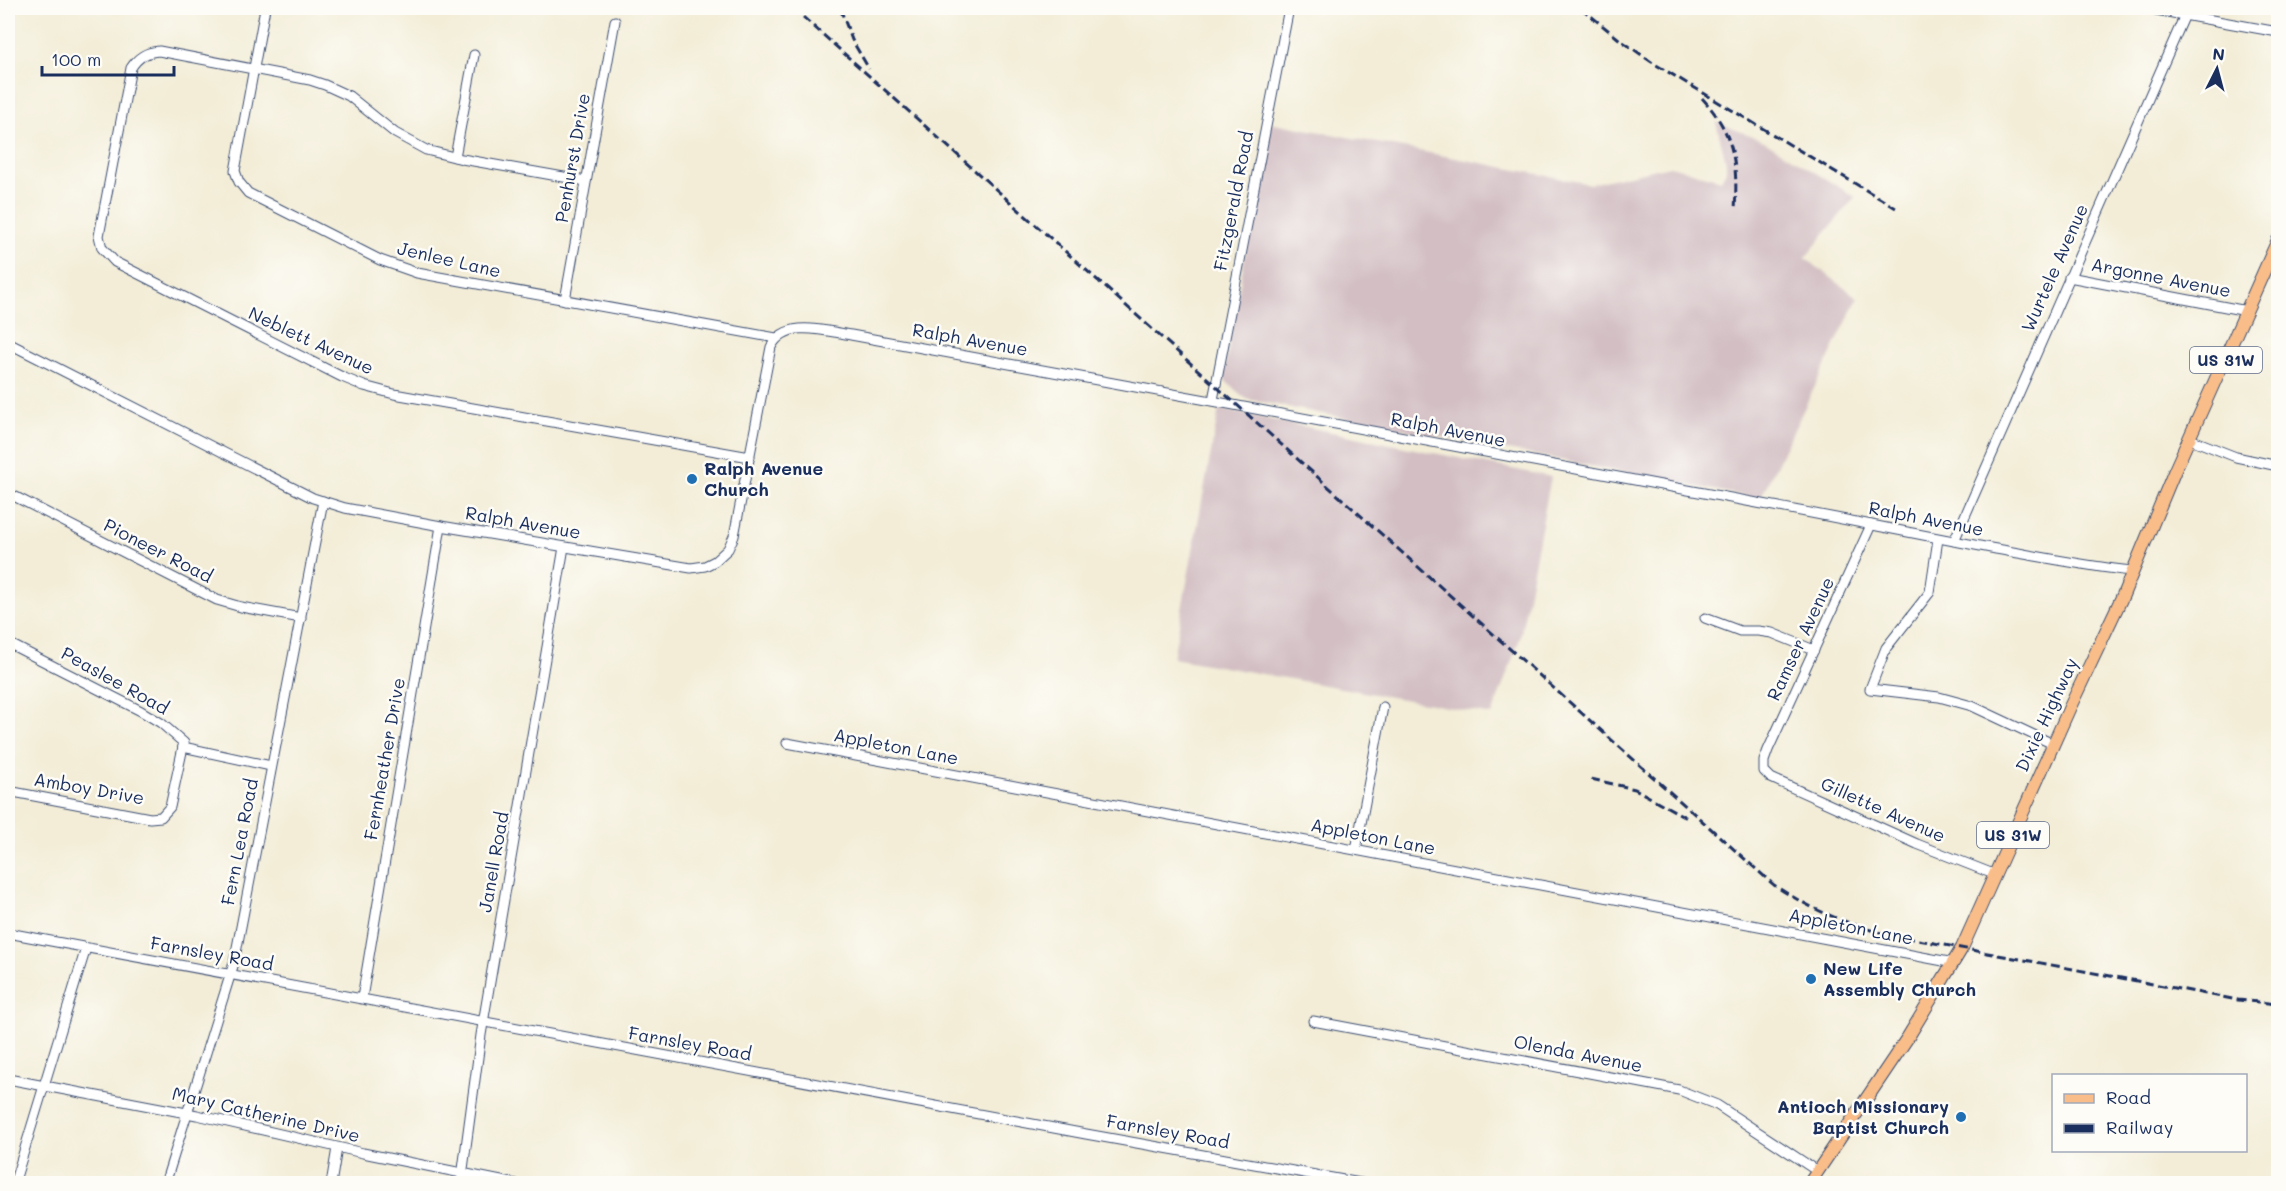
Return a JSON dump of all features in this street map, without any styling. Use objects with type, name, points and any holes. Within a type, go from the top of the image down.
[{"type":"main road","name":"Dixie Highway","points":[[1809,1184],[1954,963],[2123,595],[2278,240]]},
{"type":"street","name":"Jenlee Lane","points":[[265,8],[235,171],[238,182],[248,193],[393,266],[417,273],[776,338]]},
{"type":"street","name":"Fitzgerald Road","points":[[1213,400],[1289,8]]},
{"type":"street","points":[[2145,8],[2186,11],[2278,32]]},
{"type":"street","name":"Wurtele Avenue","points":[[1954,542],[2186,11]]},
{"type":"street","name":"Penhurst Drive","points":[[565,300],[615,21]]},
{"type":"street","name":"Neblett Avenue","points":[[254,69],[166,51],[144,54],[135,61],[129,74],[100,225],[99,236],[102,248],[115,262],[364,386],[394,394],[750,457]]},
{"type":"street","points":[[455,158],[474,55]]},
{"type":"street","points":[[254,69],[332,87],[363,106],[405,140],[426,150],[455,158],[586,181]]},
{"type":"street","name":"Argonne Avenue","points":[[2069,277],[2247,311]]},
{"type":"street","name":"Ralph Avenue","points":[[8,343],[289,487],[323,501],[345,508],[441,526],[691,568],[712,563],[724,554],[734,536],[769,356],[776,338],[796,329],[809,329],[1213,400],[1954,542],[2099,568],[2132,571]]},
{"type":"street","points":[[2190,439],[2236,457],[2278,466]]},
{"type":"street","name":"Pioneer Road","points":[[8,493],[217,600],[241,607],[301,618]]},
{"type":"street","name":"Fern Lea Road","points":[[165,1184],[231,974],[323,501]]},
{"type":"street","name":"Ramser Avenue","points":[[1763,768],[1768,750],[1871,525]]},
{"type":"street","name":"Fernheather Drive","points":[[362,998],[441,526]]},
{"type":"street","points":[[1938,539],[1930,592],[1886,648],[1870,689],[1939,697],[1972,706],[2053,744]]},
{"type":"street","name":"Janell Road","points":[[462,1179],[483,1022],[564,547]]},
{"type":"street","points":[[1705,618],[1740,631],[1772,633],[1814,650]]},
{"type":"street","name":"Peaslee Road","points":[[8,643],[141,711],[179,738],[184,744],[183,747]]},
{"type":"street","points":[[1356,850],[1383,707]]},
{"type":"street","name":"Appleton Lane","points":[[787,743],[1954,963]]},
{"type":"street","points":[[183,747],[271,766]]},
{"type":"street","name":"Amboy Drive","points":[[8,791],[150,818],[161,817],[170,807],[183,747]]},
{"type":"street","name":"Gillette Avenue","points":[[1763,768],[1771,778],[1917,844],[1996,875]]},
{"type":"street","name":"Farnsley Road","points":[[8,933],[1366,1184]]},
{"type":"street","points":[[14,1184],[87,948]]},
{"type":"street","name":"Olenda Avenue","points":[[1313,1021],[1679,1090],[1717,1105],[1817,1171]]},
{"type":"street","name":"Mary Catherine Drive","points":[[8,1080],[188,1113],[462,1179],[516,1184]]},
{"type":"street","points":[[331,1184],[337,1148]]},
{"type":"shaded area","points":[[1269,122],[1590,184],[1670,166],[1721,180],[1726,171],[1726,162],[1716,122],[1764,141],[1855,197],[1805,258],[1858,298],[1760,499],[1246,399],[1223,379]]},
{"type":"shaded area","points":[[1219,409],[1551,477],[1520,638],[1492,715],[1173,658]]},
{"type":"railway","points":[[793,8],[1774,885],[1826,914],[1881,933],[2238,1000],[2278,1004]]},
{"type":"railway","points":[[840,8],[852,40],[869,69]]},
{"type":"railway","points":[[1581,8],[1653,63],[1896,208]]},
{"type":"railway","points":[[1702,98],[1721,124],[1732,149],[1736,177],[1735,209]]},
{"type":"railway","points":[[1591,779],[1635,789],[1687,818]]},
{"type":"place","name":"Ralph Avenue Church","points":[[692,479]]},
{"type":"place","name":"New Life Assembly Church","points":[[1811,979]]},
{"type":"place","name":"Antioch Missionary Baptist Church","points":[[1961,1117]]}]
